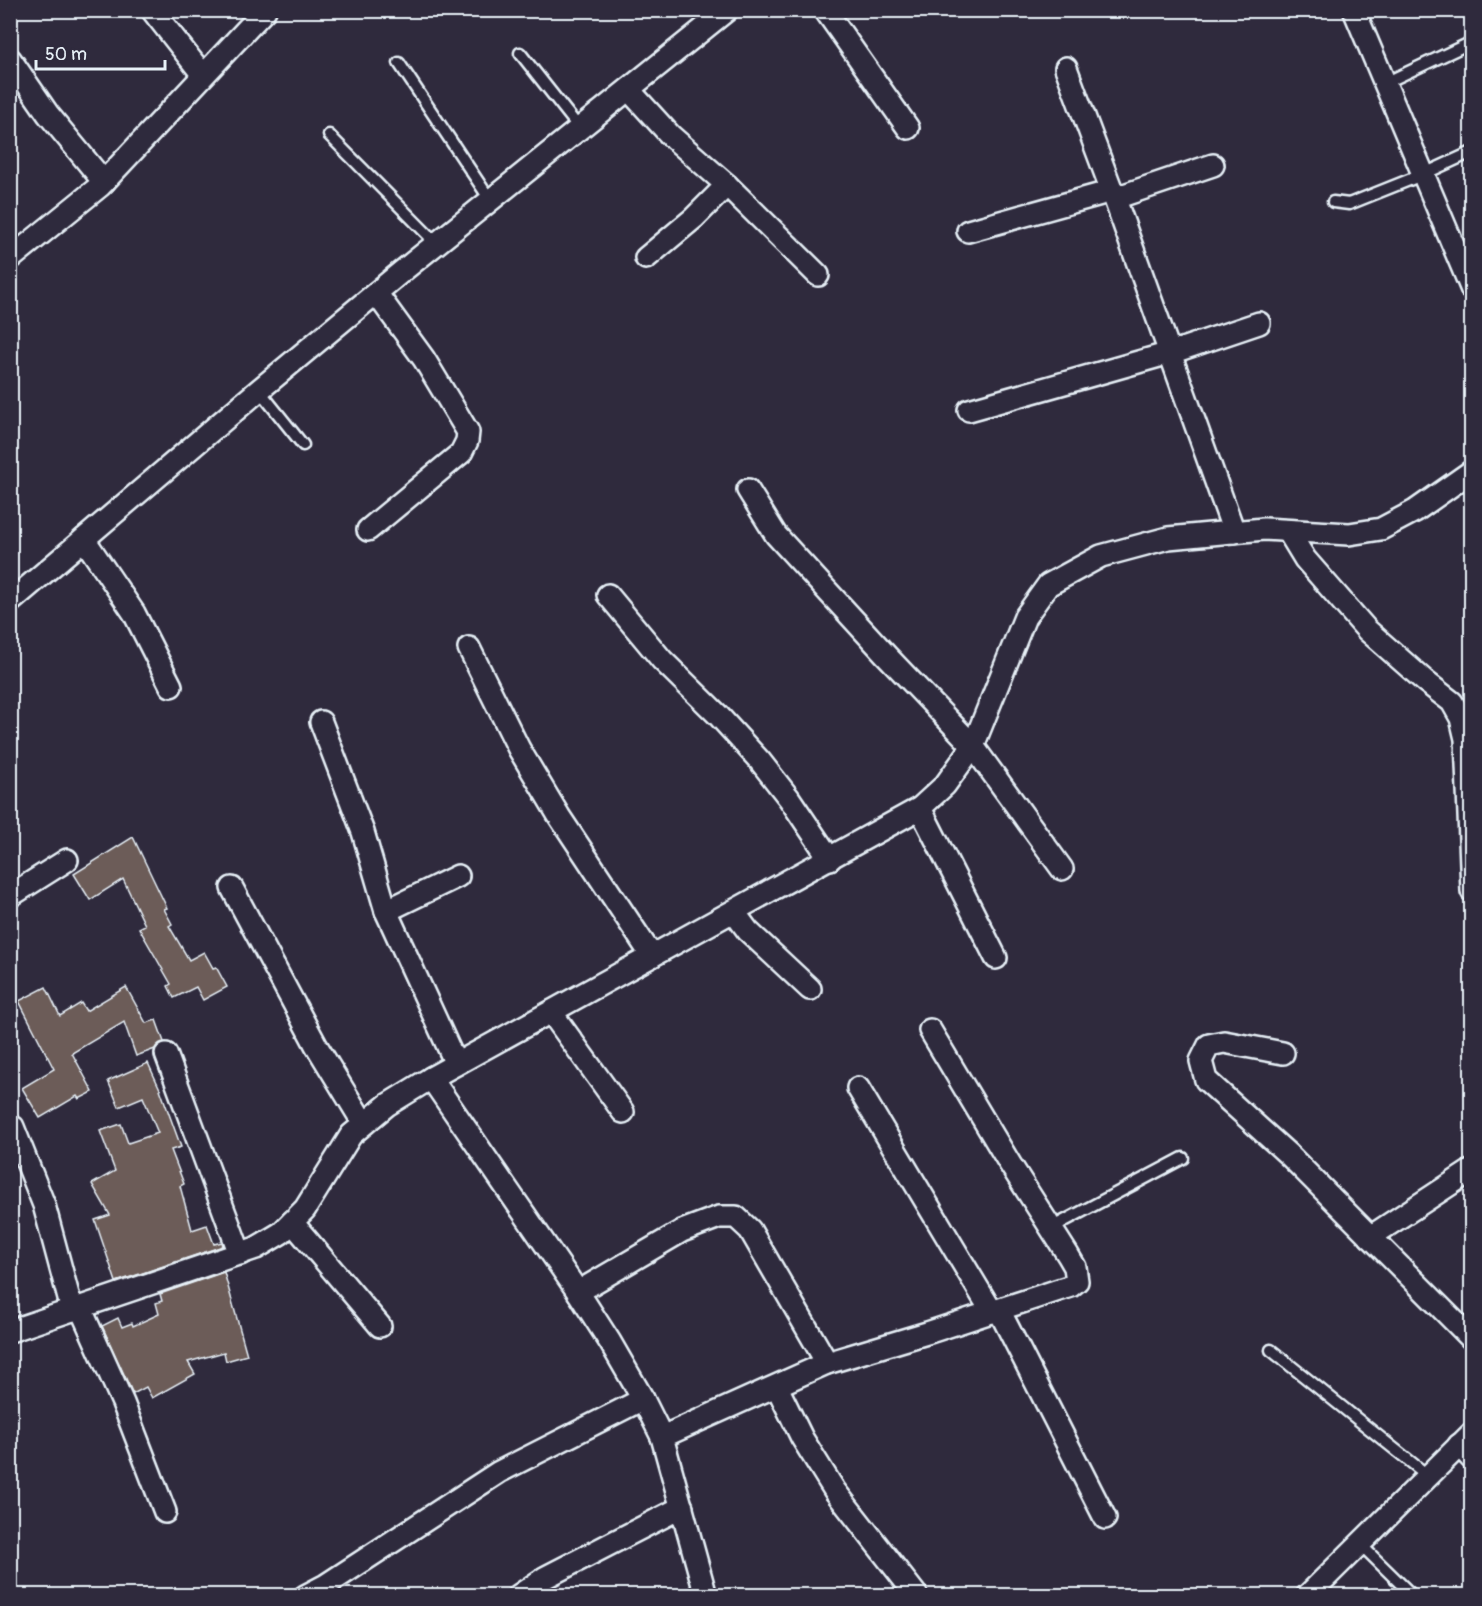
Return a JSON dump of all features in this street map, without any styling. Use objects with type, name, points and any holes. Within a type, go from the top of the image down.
[{"type":"street","points":[[152,10],[203,75]]},
{"type":"street","points":[[10,259],[104,182],[265,10]]},
{"type":"street","points":[[10,602],[376,293],[727,10]]},
{"type":"street","points":[[825,10],[908,128]]},
{"type":"street","points":[[1354,10],[1472,290]]},
{"type":"street","points":[[10,59],[48,114],[104,182]]},
{"type":"street","points":[[1066,68],[1114,195],[1234,532]]},
{"type":"street","points":[[629,90],[671,136],[727,185],[818,275]]},
{"type":"street","points":[[968,231],[1114,195],[1213,165]]},
{"type":"street","points":[[646,258],[694,218],[727,185]]},
{"type":"street","points":[[368,530],[461,453],[467,441],[468,432],[424,359],[376,293]]},
{"type":"street","points":[[969,410],[1170,353],[1259,323]]},
{"type":"street","points":[[10,1331],[256,1248],[273,1238],[305,1209],[351,1135],[387,1105],[456,1064],[920,808],[945,784],[973,746],[1025,617],[1048,585],[1101,556],[1168,538],[1263,529],[1349,534],[1381,529],[1415,511],[1472,471]]},
{"type":"street","points":[[748,490],[776,536],[886,656],[973,746],[1062,869]]},
{"type":"street","points":[[1288,531],[1305,559],[1367,630],[1452,702],[1461,718],[1466,739],[1472,891]]},
{"type":"street","points":[[84,538],[134,613],[171,686]]},
{"type":"street","points":[[608,595],[662,660],[718,715],[760,761],[789,798],[830,859]]},
{"type":"street","points":[[469,648],[519,749],[559,816],[652,956]]},
{"type":"street","points":[[321,722],[363,832],[387,911],[456,1064]]},
{"type":"street","points":[[920,808],[996,958]]},
{"type":"street","points":[[10,896],[67,860]]},
{"type":"street","points":[[387,911],[458,876]]},
{"type":"street","points":[[232,888],[316,1045],[364,1124]]},
{"type":"street","points":[[734,912],[748,932],[810,988]]},
{"type":"street","points":[[550,1012],[623,1112]]},
{"type":"street","points":[[662,1437],[827,1363],[996,1311],[1071,1286],[1077,1281],[1075,1267],[930,1030]]},
{"type":"street","points":[[1283,1053],[1224,1042],[1209,1046],[1201,1061],[1206,1080],[1290,1156],[1472,1338]]},
{"type":"street","points":[[166,1054],[240,1254]]},
{"type":"street","points":[[431,1078],[578,1293],[643,1399],[662,1437],[706,1596]]},
{"type":"street","points":[[858,1088],[996,1311],[1105,1518]]},
{"type":"street","points":[[13,1127],[44,1205],[76,1308],[123,1403],[165,1512]]},
{"type":"street","points":[[1370,1237],[1472,1170]]},
{"type":"street","points":[[578,1293],[682,1231],[719,1217],[736,1217],[750,1230],[827,1363]]},
{"type":"street","points":[[292,1222],[380,1326]]},
{"type":"street","points":[[777,1387],[802,1437],[835,1491],[918,1596]]},
{"type":"street","points":[[305,1596],[326,1585],[500,1472],[643,1399]]},
{"type":"street","points":[[1312,1594],[1427,1475],[1467,1446]]},
{"type":"street","points":[[518,1596],[546,1577],[682,1507]]},
{"type":"lane","points":[[1385,83],[1472,42]]},
{"type":"lane","points":[[520,52],[580,129]]},
{"type":"lane","points":[[399,63],[491,201]]},
{"type":"lane","points":[[329,135],[437,244]]},
{"type":"lane","points":[[1333,202],[1349,204],[1472,152]]},
{"type":"lane","points":[[259,390],[303,445]]},
{"type":"lane","points":[[1051,1228],[1183,1158]]},
{"type":"lane","points":[[1271,1350],[1427,1475]]},
{"type":"lane","points":[[1359,1543],[1413,1596]]},
{"type":"building","points":[[133,837],[167,908],[164,909],[172,924],[169,926],[189,960],[204,952],[227,987],[203,1000],[196,987],[174,998],[168,986],[171,984],[139,928],[145,925],[123,879],[90,900],[74,874]]},
{"type":"building","points":[[46,987],[60,1016],[81,1003],[86,1011],[126,987],[146,1023],[156,1020],[164,1042],[155,1049],[136,1056],[124,1022],[72,1053],[93,1092],[79,1099],[77,1096],[40,1118],[22,1088],[54,1069],[19,1001]]},
{"type":"building","points":[[148,1063],[181,1147],[171,1150],[184,1184],[180,1186],[192,1230],[207,1225],[214,1244],[222,1242],[223,1246],[116,1282],[95,1220],[110,1215],[92,1184],[115,1171],[100,1131],[121,1124],[128,1143],[158,1133],[143,1097],[119,1107],[108,1081]]},
{"type":"building","points":[[224,1272],[247,1355],[226,1361],[224,1352],[188,1362],[195,1374],[152,1398],[146,1387],[133,1394],[102,1326],[118,1318],[122,1327],[132,1323],[133,1326],[159,1314],[156,1303],[162,1301],[160,1294]]}]
